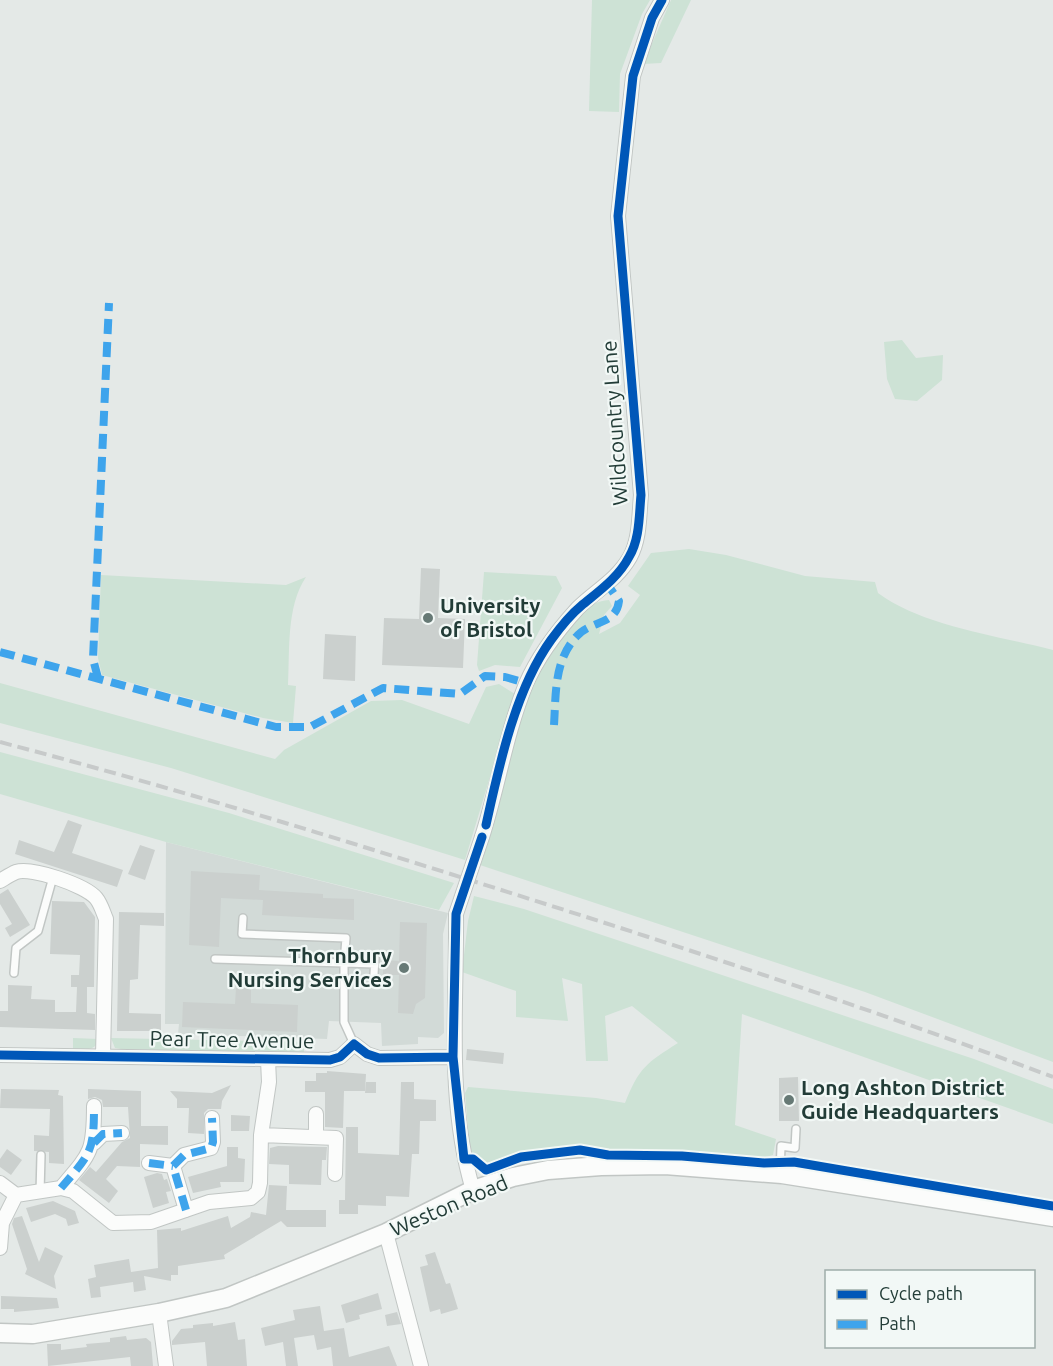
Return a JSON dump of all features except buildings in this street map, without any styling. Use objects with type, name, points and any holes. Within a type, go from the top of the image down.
[{"type":"street","name":"Wildcountry Lane","points":[[473,1190],[464,1159],[453,1057],[456,914],[482,837],[496,780],[526,683],[551,641],[579,607],[608,585],[630,557],[638,532],[641,495],[618,216],[633,76],[652,18],[662,0]]},
{"type":"street","points":[[0,881],[17,872],[31,870],[84,889],[95,897],[106,919],[103,1056]]},
{"type":"street","points":[[354,1044],[368,1054],[379,1058],[453,1057]]},
{"type":"street","name":"Pear Tree Avenue","points":[[0,1055],[330,1060],[340,1057],[354,1044]]},
{"type":"street","points":[[0,1183],[16,1196],[61,1188],[73,1191],[113,1223],[151,1222],[209,1202],[251,1198],[258,1192],[261,1135],[269,1082],[268,1060]]},
{"type":"street","points":[[94,1106],[94,1143]]},
{"type":"street","points":[[316,1114],[316,1136]]},
{"type":"street","points":[[173,1166],[184,1155],[211,1148],[213,1143],[212,1118]]},
{"type":"street","points":[[61,1188],[103,1134],[122,1133]]},
{"type":"street","points":[[261,1135],[336,1138],[335,1174]]},
{"type":"street","points":[[149,1163],[173,1166]]},
{"type":"street","name":"Weston Road","points":[[0,1333],[33,1334],[159,1313],[226,1298],[386,1233],[473,1190],[536,1173],[601,1166],[665,1165],[780,1174],[1053,1216]]},
{"type":"street","points":[[173,1166],[186,1210]]},
{"type":"street","points":[[0,1248],[2,1223],[16,1196]]},
{"type":"street","points":[[386,1233],[421,1366]]},
{"type":"street","points":[[159,1313],[166,1366]]},
{"type":"lane","points":[[14,973],[16,948],[38,930],[53,878]]},
{"type":"lane","points":[[243,918],[242,934],[346,938],[344,1022],[354,1044]]},
{"type":"lane","points":[[215,959],[319,967],[375,961],[374,974]]},
{"type":"lane","points":[[780,1174],[782,1146],[795,1148],[796,1129]]},
{"type":"lane","points":[[40,1193],[41,1155]]},
{"type":"shaded area","points":[[166,842],[448,913],[443,934],[444,1033],[438,1038],[418,1037],[418,1044],[382,1046],[381,1023],[329,1021],[327,1039],[178,1034],[179,1024],[165,1024]]},
{"type":"green space","points":[[592,0],[650,0],[642,14],[620,74],[619,112],[589,111]]},
{"type":"green space","points":[[671,0],[691,0],[661,63],[643,64]]},
{"type":"green space","points":[[902,340],[916,358],[943,355],[942,380],[917,401],[895,399],[887,379],[884,342]]},
{"type":"green space","points":[[689,549],[726,555],[805,576],[875,582],[878,593],[916,614],[962,629],[1053,650],[1053,1062],[865,992],[480,865],[496,799],[522,712],[540,670],[560,635],[583,610],[609,600],[612,606],[604,615],[599,634],[620,623],[640,595],[628,586],[651,553]]},
{"type":"green space","points":[[484,572],[556,576],[562,588],[520,667],[495,665],[479,671],[477,665]]},
{"type":"green space","points":[[101,575],[286,585],[306,577],[295,602],[290,629],[288,685],[296,686],[293,723],[263,718],[102,675],[98,658]]},
{"type":"green space","points":[[0,683],[275,759],[284,750],[371,701],[402,700],[469,724],[486,687],[499,684],[515,694],[465,860],[171,768],[0,723]]},
{"type":"green space","points":[[0,752],[229,813],[454,883],[439,910],[166,842],[0,794]]},
{"type":"green space","points":[[474,896],[524,909],[974,1059],[1053,1089],[1053,1124],[742,1014],[735,1125],[776,1139],[773,1155],[762,1158],[602,1151],[572,1146],[542,1148],[484,1164],[470,1152],[465,1093],[468,1087],[596,1098],[625,1103],[639,1074],[645,1067],[678,1043],[632,1006],[605,1016],[608,1061],[586,1061],[582,984],[562,978],[568,1021],[516,1017],[516,991],[462,972],[468,921]]},
{"type":"green space","points":[[73,1038],[99,1039],[92,1048],[73,1049]]},
{"type":"green space","points":[[111,1038],[304,1042],[304,1053],[121,1049],[115,1048]]},
{"type":"railway","points":[[0,742],[249,812],[565,910],[845,1002],[1053,1077]]},
{"type":"marked path","points":[[98,678],[93,659],[109,303]]},
{"type":"marked path","points":[[554,725],[560,667],[569,646],[582,632],[608,619],[617,609],[619,601],[608,585]]},
{"type":"marked path","points":[[0,652],[276,727],[310,727],[383,688],[460,694],[485,676],[505,677],[526,683]]},
{"type":"marked path","points":[[61,1188],[89,1151],[93,1133],[94,1106]]},
{"type":"marked path","points":[[186,1210],[173,1166],[184,1155],[211,1148],[212,1118]]},
{"type":"marked path","points":[[94,1143],[103,1134],[122,1133]]},
{"type":"marked path","points":[[149,1163],[173,1166]]},
{"type":"cycle path","points":[[486,825],[510,729],[527,682],[538,660],[569,618],[608,584],[625,565],[633,550],[637,535],[641,495],[618,216],[633,76],[652,18],[662,0]]},
{"type":"cycle path","points":[[482,837],[456,914],[453,1057],[464,1159],[473,1159],[486,1170],[521,1157],[580,1150],[608,1155],[682,1156],[764,1163],[794,1162],[1053,1206]]},
{"type":"cycle path","points":[[0,1055],[330,1060],[340,1057],[354,1044],[367,1054],[379,1058],[453,1057]]},
{"type":"place","name":"University of Bristol","points":[[428,618]]},
{"type":"place","name":"Thornbury Nursing Services","points":[[404,968]]},
{"type":"place","name":"Long Ashton District Guide Headquarters","points":[[789,1100]]}]
